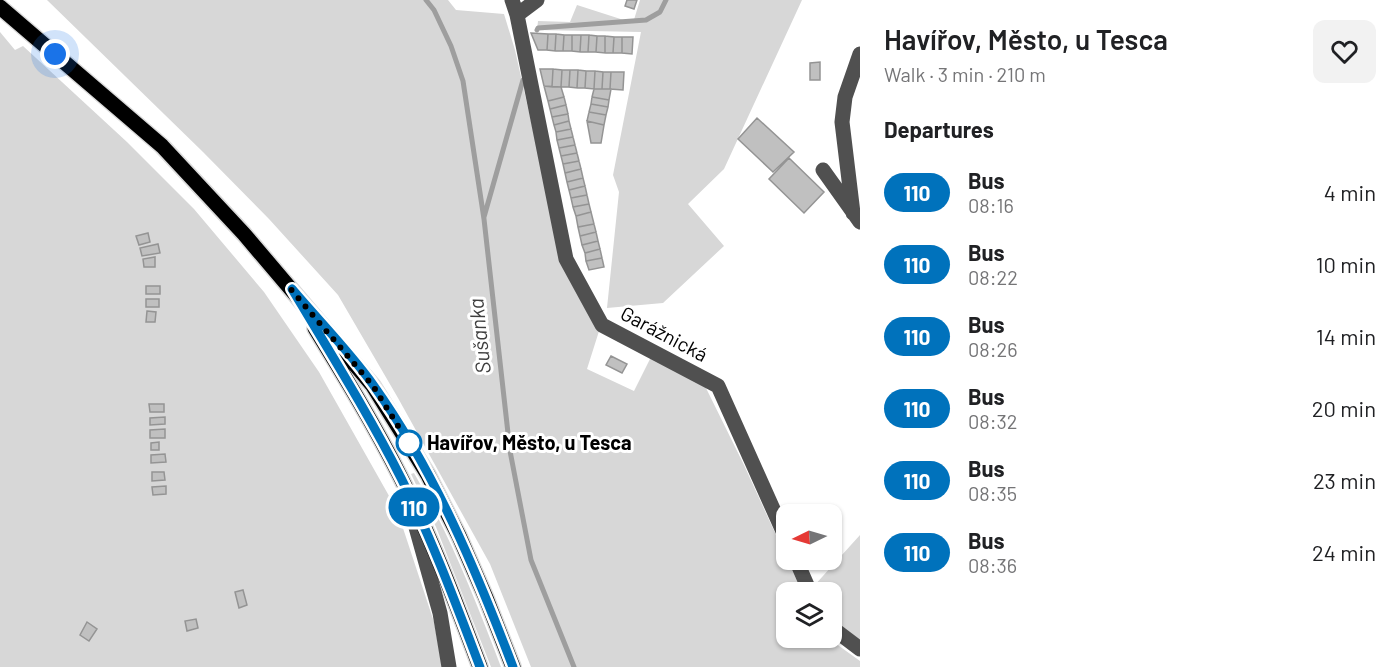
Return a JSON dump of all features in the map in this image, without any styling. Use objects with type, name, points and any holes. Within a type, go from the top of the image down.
[{"type":"main road","points":[[0,7],[162,146],[292,289],[373,386],[428,475],[459,536],[513,667]]},
{"type":"main road","points":[[292,289],[360,402],[402,480],[456,602],[480,667]]},
{"type":"street","name":"Garážnická","points":[[512,0],[517,15],[566,259],[602,325],[718,386],[776,516]]},
{"type":"street","points":[[517,15],[537,0]]},
{"type":"street","points":[[857,218],[842,122],[845,97],[860,54]]},
{"type":"street","points":[[823,170],[857,218]]},
{"type":"street","points":[[402,480],[440,613],[449,667]]},
{"type":"street","points":[[842,635],[860,649]]},
{"type":"shaded area","points":[[47,0],[448,0],[456,10],[504,14],[515,50],[561,255],[600,328],[587,369],[634,391],[652,355],[705,386],[776,535],[776,570],[792,570],[797,582],[776,582],[776,648],[842,648],[860,661],[860,667],[531,667],[490,564],[338,295],[269,219]]},
{"type":"shaded area","points":[[640,0],[802,0],[724,169],[688,204],[724,246],[663,303],[607,308],[619,192],[613,175],[641,32],[537,30],[538,21],[570,22],[577,5],[633,23]]},
{"type":"shaded area","points":[[0,32],[15,50],[23,46],[127,142],[194,209],[264,292],[319,372],[397,510],[434,622],[442,667],[0,667]]},
{"type":"shaded area","points":[[414,473],[451,544],[501,667],[491,667],[436,527],[411,474]]},
{"type":"shaded area","points":[[860,535],[860,640],[842,626],[842,582],[818,582],[828,570],[842,570],[842,555]]},
{"type":"building","points":[[627,0],[637,0],[634,9],[625,6]]},
{"type":"building","points":[[531,33],[548,34],[547,50],[538,50]]},
{"type":"building","points":[[548,34],[556,34],[555,51],[547,50]]},
{"type":"building","points":[[556,34],[564,35],[563,51],[555,51]]},
{"type":"building","points":[[564,35],[572,35],[572,51],[563,51]]},
{"type":"building","points":[[572,35],[581,35],[580,52],[572,51]]},
{"type":"building","points":[[581,35],[589,35],[588,52],[580,52]]},
{"type":"building","points":[[589,35],[597,36],[596,52],[588,52]]},
{"type":"building","points":[[597,36],[605,36],[605,53],[596,52]]},
{"type":"building","points":[[605,36],[614,37],[613,53],[605,53]]},
{"type":"building","points":[[614,37],[622,37],[622,53],[613,53]]},
{"type":"building","points":[[622,37],[633,37],[632,54],[622,53]]},
{"type":"building","points":[[820,62],[820,80],[810,80],[810,63]]},
{"type":"building","points":[[540,69],[553,69],[552,87],[544,86]]},
{"type":"building","points":[[553,69],[562,70],[561,87],[552,87]]},
{"type":"building","points":[[562,70],[570,70],[569,87],[561,87]]},
{"type":"building","points":[[570,70],[578,70],[577,88],[569,87]]},
{"type":"building","points":[[578,70],[586,71],[585,88],[577,88]]},
{"type":"building","points":[[586,71],[595,71],[594,89],[585,88]]},
{"type":"building","points":[[595,71],[603,72],[602,89],[594,89]]},
{"type":"building","points":[[603,72],[611,72],[610,89],[602,89]]},
{"type":"building","points":[[611,72],[624,72],[623,90],[610,89]]},
{"type":"building","points":[[544,86],[561,87],[564,97],[548,101]]},
{"type":"building","points":[[594,89],[611,89],[609,100],[592,97]]},
{"type":"building","points":[[564,97],[566,105],[550,109],[548,101]]},
{"type":"building","points":[[592,97],[609,100],[608,107],[591,104]]},
{"type":"building","points":[[591,104],[608,107],[606,115],[589,112]]},
{"type":"building","points":[[566,105],[568,114],[552,117],[550,109]]},
{"type":"building","points":[[589,112],[606,115],[604,125],[587,121]]},
{"type":"building","points":[[568,114],[569,121],[554,125],[552,117]]},
{"type":"building","points":[[757,118],[794,152],[773,172],[738,139]]},
{"type":"building","points":[[569,121],[571,129],[556,132],[554,125]]},
{"type":"building","points":[[587,121],[604,125],[601,143],[591,143]]},
{"type":"building","points":[[571,129],[573,137],[557,140],[556,132]]},
{"type":"building","points":[[573,137],[575,145],[559,148],[557,140]]},
{"type":"building","points":[[575,145],[577,153],[561,156],[559,148]]},
{"type":"building","points":[[577,153],[579,161],[563,164],[561,156]]},
{"type":"building","points":[[789,158],[824,192],[804,213],[769,179]]},
{"type":"building","points":[[579,161],[581,169],[565,173],[563,164]]},
{"type":"building","points":[[581,169],[583,178],[567,182],[565,173]]},
{"type":"building","points":[[583,178],[585,186],[569,190],[567,182]]},
{"type":"building","points":[[585,186],[587,195],[571,198],[569,190]]},
{"type":"building","points":[[587,195],[589,204],[573,207],[571,198]]},
{"type":"building","points":[[589,204],[591,212],[576,216],[573,207]]},
{"type":"building","points":[[591,212],[594,224],[578,227],[576,216]]},
{"type":"building","points":[[594,224],[596,232],[580,236],[578,227]]},
{"type":"building","points":[[596,232],[598,241],[582,245],[580,236]]},
{"type":"building","points":[[148,233],[150,242],[139,245],[136,236]]},
{"type":"building","points":[[598,241],[600,249],[585,253],[582,245]]},
{"type":"building","points":[[158,244],[160,253],[142,256],[140,248]]},
{"type":"building","points":[[600,249],[602,258],[586,261],[585,253]]},
{"type":"building","points":[[155,257],[155,267],[144,267],[143,259]]},
{"type":"building","points":[[602,258],[604,267],[589,270],[586,261]]},
{"type":"building","points":[[146,286],[160,286],[160,294],[146,294]]},
{"type":"building","points":[[146,299],[159,299],[159,307],[146,307]]},
{"type":"building","points":[[147,311],[156,312],[155,322],[146,322]]},
{"type":"building","points":[[611,356],[627,364],[622,373],[606,365]]},
{"type":"building","points":[[149,404],[164,404],[164,412],[150,412]]},
{"type":"building","points":[[165,417],[165,424],[150,425],[150,418]]},
{"type":"building","points":[[165,429],[165,438],[150,438],[150,430]]},
{"type":"building","points":[[159,442],[159,450],[151,450],[151,443]]},
{"type":"building","points":[[165,454],[166,462],[151,463],[151,455]]},
{"type":"building","points":[[152,472],[164,472],[165,480],[152,481]]},
{"type":"building","points":[[166,486],[166,494],[153,495],[152,487]]},
{"type":"building","points":[[243,590],[247,605],[239,608],[235,592]]},
{"type":"building","points":[[196,619],[198,628],[187,631],[185,621]]},
{"type":"building","points":[[87,622],[97,629],[89,641],[80,635]]},
{"type":"waterway","name":"Sušanka","points":[[426,0],[434,10],[451,46],[463,81],[484,219],[510,451],[531,560],[574,667]]},
{"type":"waterway","points":[[537,30],[538,28],[646,20],[660,12],[666,0]]},
{"type":"waterway","points":[[484,217],[523,80]]},
{"type":"bus line","name":"110","points":[[480,667],[456,602],[402,480],[360,402],[292,289],[373,386],[402,430],[459,536],[513,667]]},
{"type":"place","name":"Havířov, Město, u Tesca","points":[[409,443]]},
{"type":"route","points":[[55,54],[162,146],[244,234],[373,386],[410,445],[409,443]]}]
